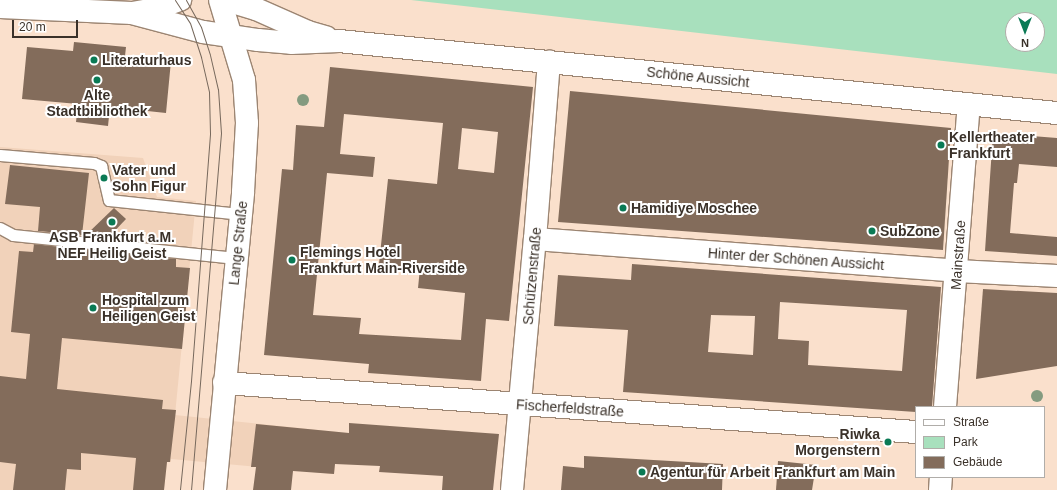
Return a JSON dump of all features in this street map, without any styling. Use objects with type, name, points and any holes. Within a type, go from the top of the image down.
[{"type":"street","points":[[0,7],[132,13],[155,9],[180,0]]},
{"type":"street","name":"Lange Straße","points":[[215,490],[241,214],[247,123],[244,80],[220,0]]},
{"type":"street","name":"Schöne Aussicht","points":[[226,0],[256,9],[308,32],[339,41]]},
{"type":"street","name":"Schöne Aussicht","points":[[132,13],[203,32],[258,40],[291,42],[339,41],[1057,113]]},
{"type":"street","name":"Schützenstraße","points":[[512,490],[535,239],[549,62]]},
{"type":"street","name":"Mainstraße","points":[[945,406],[957,270],[968,104]]},
{"type":"street","name":"Hinter der Schönen Aussicht","points":[[535,239],[1057,276]]},
{"type":"street","name":"Fischerfeldstraße","points":[[224,383],[915,432]]},
{"type":"street","points":[[940,490],[941,478]]},
{"type":"lane","points":[[0,154],[94,163],[101,166],[109,200],[241,214]]},
{"type":"lane","points":[[0,228],[13,235],[236,258]]},
{"type":"shaded area","name":"Hospital zum Heiligen Geist","points":[[0,147],[143,158],[157,197],[196,201],[175,415],[338,432],[334,474],[171,459],[171,462],[167,462],[164,490],[0,490]]},
{"type":"green space","points":[[411,0],[1057,0],[1057,74]]},
{"type":"building","name":"Alte Stadtbibliothek","points":[[74,42],[126,47],[125,56],[171,61],[166,113],[110,107],[108,126],[76,122],[78,104],[22,99],[27,47],[73,51]]},
{"type":"building","points":[[330,67],[533,87],[509,321],[486,319],[481,381],[368,373],[369,364],[264,355],[282,169],[293,170],[296,125],[324,127]],"holes":[[[344,114],[443,123],[437,184],[388,179],[379,264],[420,268],[418,288],[465,293],[461,340],[359,334],[361,318],[313,315],[327,173],[373,177],[375,157],[340,154]],[[462,128],[498,132],[494,173],[458,169]]]},
{"type":"building","points":[[570,91],[951,128],[943,250],[558,222]]},
{"type":"building","points":[[993,133],[1057,138],[1057,167],[1019,164],[1017,183],[1014,183],[1010,233],[1057,237],[1057,256],[985,251]]},
{"type":"building","points":[[10,165],[89,173],[82,235],[38,231],[40,207],[5,204]]},
{"type":"building","name":"ASB Frankfurt a.M. NEF Heilig Geist","points":[[114,208],[126,219],[108,238],[86,235]]},
{"type":"building","points":[[34,244],[176,259],[176,267],[190,268],[182,349],[62,338],[57,389],[163,400],[162,409],[176,410],[170,462],[167,462],[164,490],[133,490],[136,458],[81,453],[81,470],[67,469],[65,490],[13,490],[16,464],[0,462],[0,376],[26,379],[30,334],[11,332],[19,251],[33,252]]},
{"type":"building","points":[[632,264],[941,287],[932,406],[915,406],[915,412],[623,392],[628,330],[554,326],[558,275],[631,280]],"holes":[[[780,302],[907,310],[902,371],[808,365],[809,341],[778,339]],[[711,315],[755,316],[753,355],[708,352]]]},
{"type":"building","points":[[983,289],[1057,293],[1057,366],[976,379]]},
{"type":"building","points":[[349,423],[499,434],[493,490],[442,490],[443,476],[379,472],[380,466],[335,464],[334,474],[293,471],[291,490],[253,490],[256,467],[251,467],[256,424],[349,433]]},
{"type":"building","name":"Agentur für Arbeit Frankfurt am Main","points":[[584,456],[723,464],[722,490],[561,490],[563,466],[584,468]]},
{"type":"building","points":[[778,461],[816,465],[812,490],[776,490]]},
{"type":"tram line","points":[[175,0],[190,23],[201,57],[209,92],[210,134],[191,381],[180,490]]},
{"type":"tram line","points":[[186,0],[201,27],[210,55],[218,89],[221,133],[191,490]]},
{"type":"place","name":"Literaturhaus","points":[[94,60]]},
{"type":"place","name":"Alte Stadtbibliothek","points":[[97,80]]},
{"type":"place","name":"Kellertheater Frankfurt","points":[[941,145]]},
{"type":"place","name":"Vater und Sohn Figur","points":[[104,178]]},
{"type":"place","name":"Hamidiye Moschee","points":[[623,208]]},
{"type":"place","name":"ASB Frankfurt a.M. NEF Heilig Geist","points":[[112,222]]},
{"type":"place","name":"SubZone","points":[[872,231]]},
{"type":"place","name":"Flemings Hotel Frankfurt Main-Riverside","points":[[292,260]]},
{"type":"place","name":"Hospital zum Heiligen Geist","points":[[93,308]]},
{"type":"place","name":"Riwka Morgenstern","points":[[888,442]]},
{"type":"place","name":"Agentur für Arbeit Frankfurt am Main","points":[[642,472]]}]
